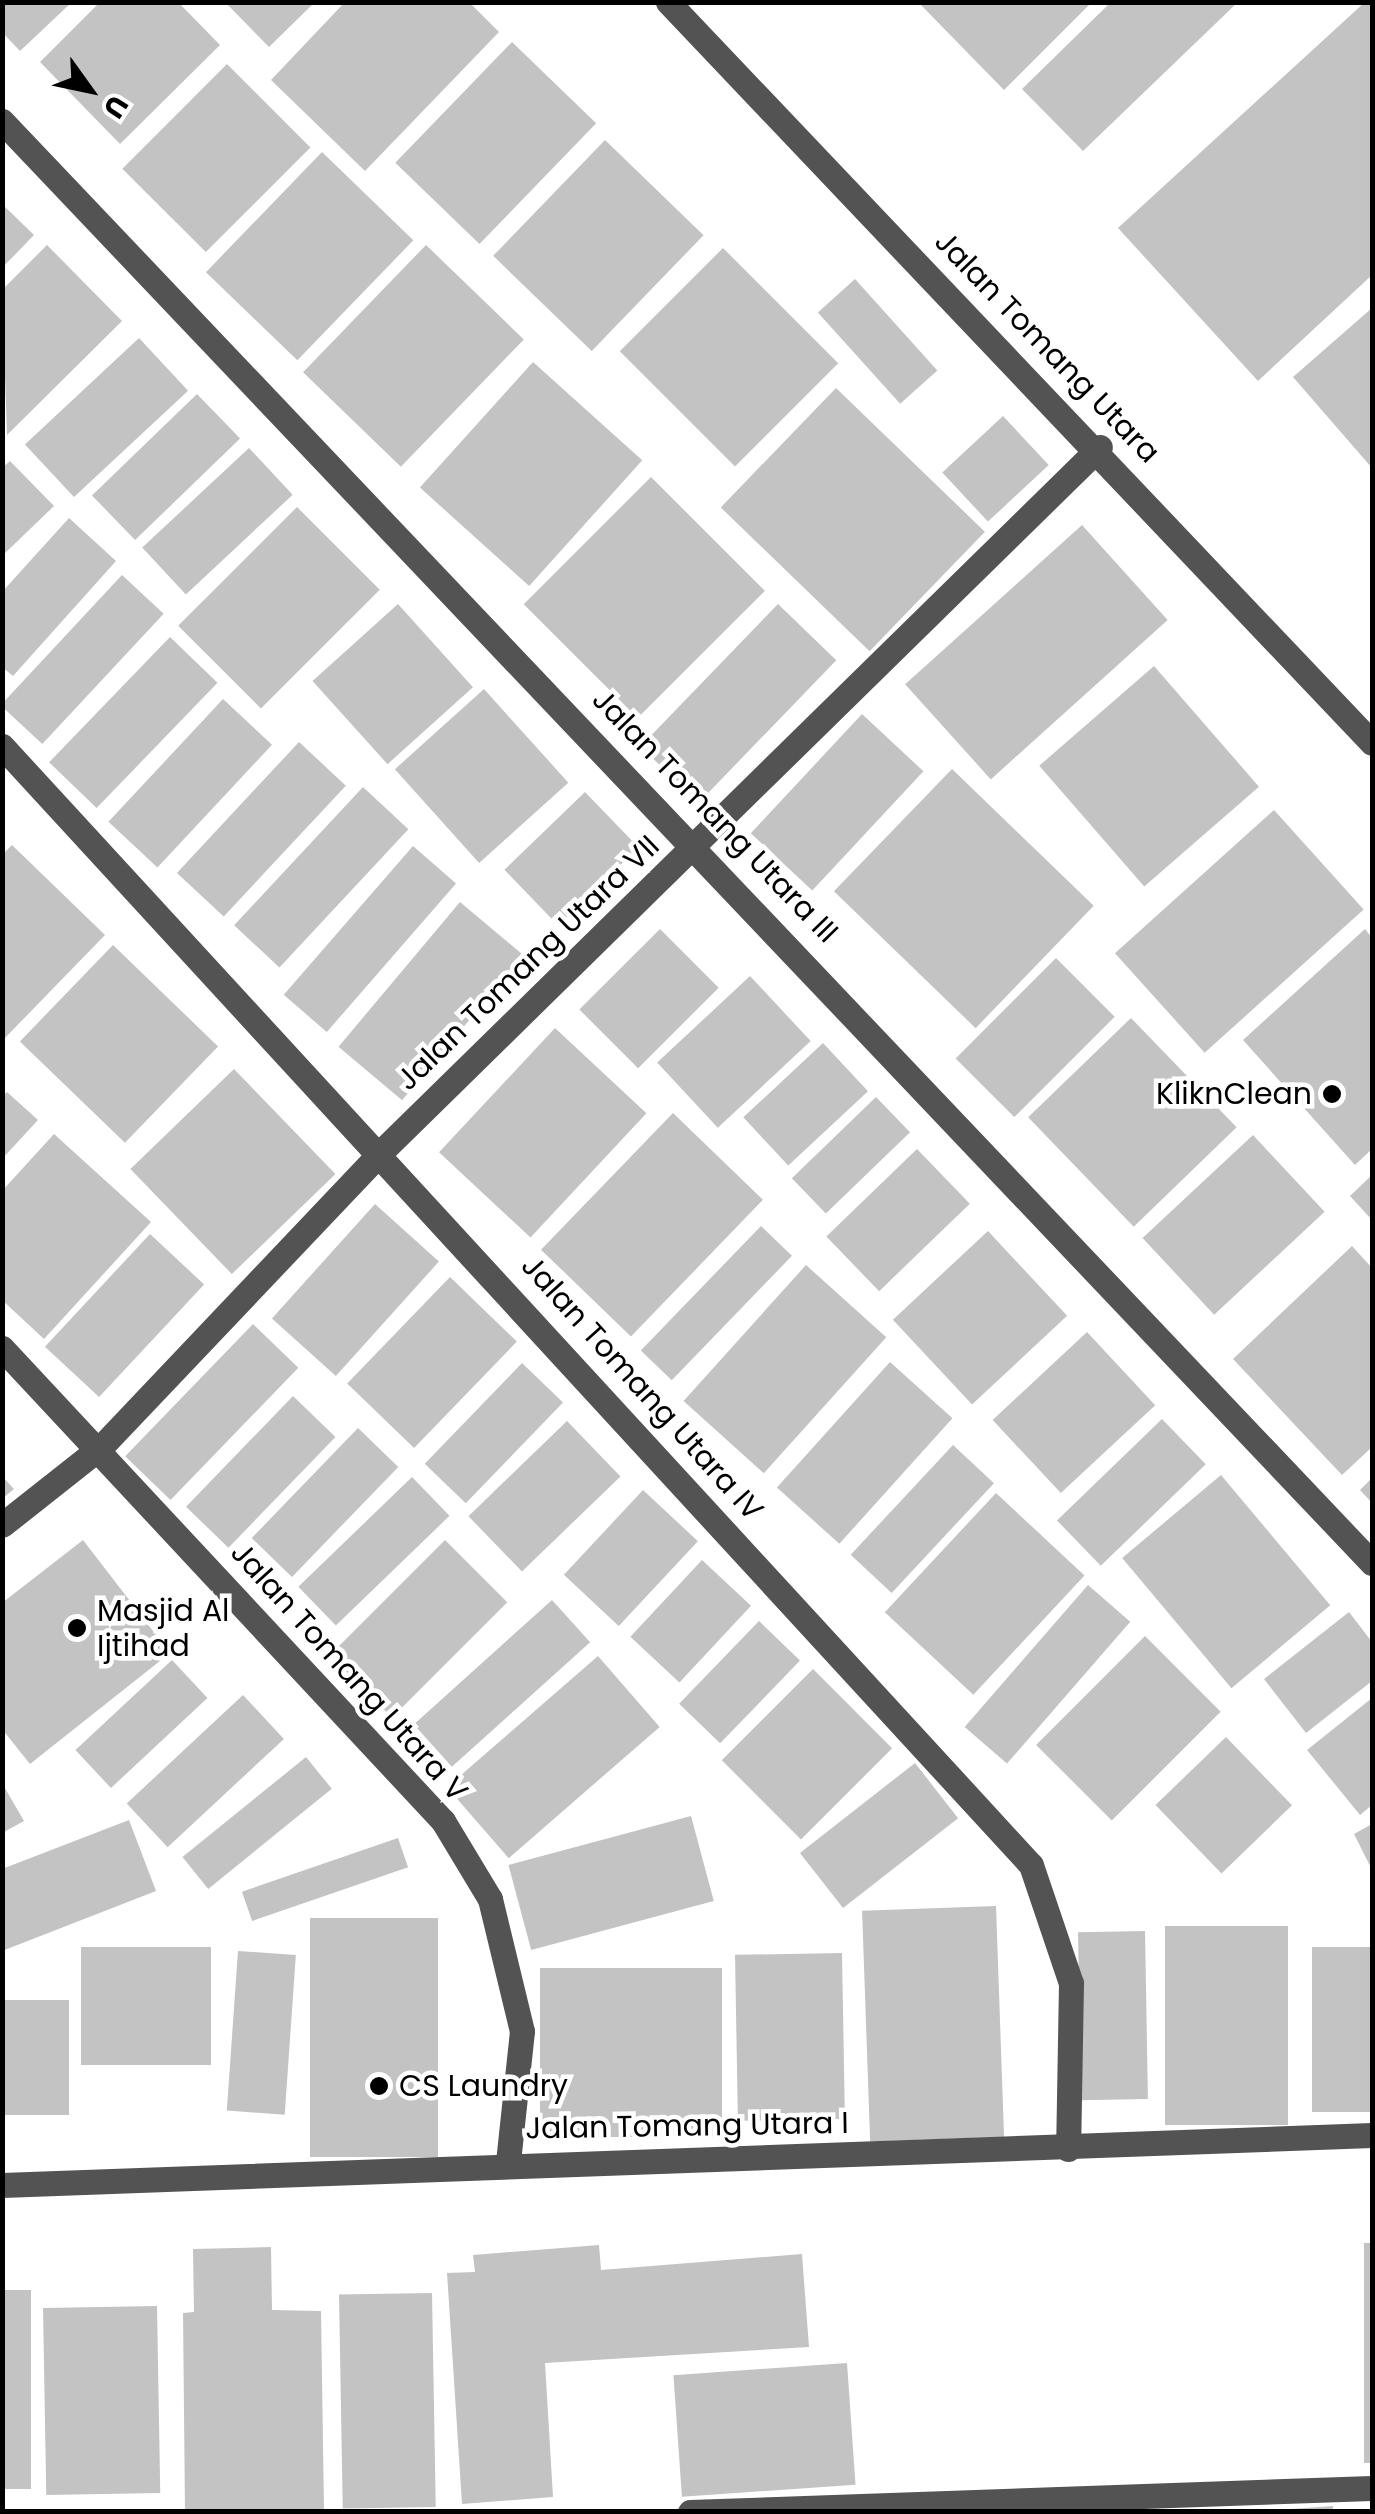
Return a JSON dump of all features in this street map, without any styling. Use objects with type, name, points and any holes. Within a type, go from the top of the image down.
[{"type":"street","name":"Jalan Tomang Utara","points":[[668,2],[1100,447],[1372,743]]},
{"type":"street","name":"Jalan Tomang Utara III","points":[[2,122],[697,844],[1372,1563]]},
{"type":"street","name":"Jalan Tomang Utara VII","points":[[2,1525],[102,1446],[382,1150],[1100,447]]},
{"type":"street","name":"Jalan Tomang Utara IV","points":[[2,746],[382,1150],[1030,1865],[1072,1983],[1068,2149]]},
{"type":"street","name":"Jalan Tomang Utara V","points":[[2,1348],[102,1446],[443,1822],[490,1900],[522,2032],[508,2163]]},
{"type":"street","name":"Jalan Tomang Utara I","points":[[2,2186],[508,2163],[1068,2149],[1372,2135]]},
{"type":"street","points":[[690,2512],[1372,2488]]},
{"type":"building","points":[[2,2],[72,2],[20,51],[2,32]]},
{"type":"building","points":[[100,2],[178,2],[220,45],[120,144],[40,62]]},
{"type":"building","points":[[225,2],[315,2],[269,47]]},
{"type":"building","points":[[345,2],[469,2],[499,32],[365,171],[271,80]]},
{"type":"building","points":[[918,2],[1092,2],[1004,90]]},
{"type":"building","points":[[1111,2],[1238,2],[1083,151],[1022,89]]},
{"type":"building","points":[[1365,2],[1372,2],[1372,275],[1258,381],[1118,228]]},
{"type":"building","points":[[512,42],[596,123],[479,244],[395,163]]},
{"type":"building","points":[[227,64],[310,147],[206,252],[122,169]]},
{"type":"building","points":[[605,140],[704,235],[592,351],[493,256]]},
{"type":"building","points":[[322,152],[413,240],[297,360],[206,272]]},
{"type":"building","points":[[2,204],[34,235],[2,268]]},
{"type":"building","points":[[47,245],[122,321],[7,435],[2,290]]},
{"type":"building","points":[[426,245],[524,339],[401,467],[303,372]]},
{"type":"building","points":[[723,248],[838,363],[735,466],[620,351]]},
{"type":"building","points":[[855,279],[937,370],[900,404],[818,312]]},
{"type":"building","points":[[1372,308],[1372,468],[1293,377]]},
{"type":"building","points":[[139,338],[188,391],[74,497],[25,444]]},
{"type":"building","points":[[533,362],[642,460],[529,586],[420,488]]},
{"type":"building","points":[[836,388],[985,532],[870,651],[721,507]]},
{"type":"building","points":[[197,394],[240,439],[135,540],[92,495]]},
{"type":"building","points":[[1003,416],[1049,465],[988,522],[942,473]]},
{"type":"building","points":[[249,448],[293,495],[186,594],[142,548]]},
{"type":"building","points":[[10,461],[54,506],[2,556],[2,468]]},
{"type":"building","points":[[651,477],[765,591],[638,718],[524,604]]},
{"type":"building","points":[[297,507],[380,590],[261,709],[178,626]]},
{"type":"building","points":[[69,518],[116,561],[13,676],[2,667],[2,592]]},
{"type":"building","points":[[1082,525],[1168,620],[991,779],[905,684]]},
{"type":"building","points":[[122,575],[164,614],[42,744],[2,704]]},
{"type":"building","points":[[398,604],[473,687],[387,764],[313,681]]},
{"type":"building","points":[[778,604],[836,660],[699,803],[640,746]]},
{"type":"building","points":[[170,637],[217,683],[97,808],[49,762]]},
{"type":"building","points":[[1154,666],[1259,787],[1144,886],[1039,766]]},
{"type":"building","points":[[484,689],[568,783],[479,863],[395,769]]},
{"type":"building","points":[[223,699],[272,745],[157,868],[108,822]]},
{"type":"building","points":[[862,714],[923,771],[812,890],[751,833]]},
{"type":"building","points":[[299,742],[346,786],[224,917],[177,873]]},
{"type":"building","points":[[952,769],[1094,906],[976,1028],[834,891]]},
{"type":"building","points":[[363,787],[408,829],[279,968],[234,925]]},
{"type":"building","points":[[585,792],[638,847],[558,925],[504,870]]},
{"type":"building","points":[[1274,810],[1364,910],[1205,1053],[1115,953]]},
{"type":"building","points":[[12,845],[105,935],[2,1041],[2,855]]},
{"type":"building","points":[[413,846],[456,883],[327,1032],[284,995]]},
{"type":"building","points":[[460,902],[524,955],[402,1100],[339,1047]]},
{"type":"building","points":[[660,929],[719,988],[638,1068],[579,1010]]},
{"type":"building","name":"KliknClean","points":[[1365,929],[1372,938],[1372,1149],[1355,1165],[1243,1040]]},
{"type":"building","points":[[113,945],[218,1046],[125,1143],[20,1041]]},
{"type":"building","points":[[1056,958],[1115,1017],[1014,1117],[956,1058]]},
{"type":"building","points":[[750,976],[811,1041],[718,1128],[657,1063]]},
{"type":"building","points":[[1131,1018],[1237,1127],[1134,1227],[1028,1117]]},
{"type":"building","points":[[555,1028],[646,1113],[530,1238],[439,1152]]},
{"type":"building","points":[[823,1043],[868,1091],[788,1166],[743,1117]]},
{"type":"building","points":[[234,1069],[335,1174],[232,1274],[130,1169]]},
{"type":"building","points":[[7,1092],[38,1120],[2,1159],[2,1097]]},
{"type":"building","points":[[876,1097],[910,1132],[826,1214],[792,1178]]},
{"type":"building","points":[[673,1113],[763,1200],[631,1337],[541,1250]]},
{"type":"building","points":[[54,1134],[151,1222],[44,1339],[2,1300],[2,1191]]},
{"type":"building","points":[[1253,1135],[1325,1212],[1214,1315],[1143,1238]]},
{"type":"building","points":[[917,1149],[970,1204],[879,1291],[826,1237]]},
{"type":"building","points":[[1372,1175],[1372,1220],[1350,1196]]},
{"type":"building","points":[[375,1204],[439,1262],[336,1376],[272,1318]]},
{"type":"building","points":[[761,1226],[792,1256],[672,1380],[641,1350]]},
{"type":"building","points":[[988,1231],[1067,1316],[972,1404],[893,1320]]},
{"type":"building","points":[[150,1234],[204,1284],[99,1397],[45,1347]]},
{"type":"building","points":[[1352,1246],[1372,1268],[1372,1447],[1342,1475],[1233,1359]]},
{"type":"building","points":[[806,1265],[886,1337],[764,1473],[684,1401]]},
{"type":"building","points":[[450,1277],[517,1342],[414,1448],[347,1383]]},
{"type":"building","points":[[253,1324],[298,1368],[171,1500],[125,1456]]},
{"type":"building","points":[[1087,1332],[1155,1405],[1061,1493],[993,1420]]},
{"type":"building","points":[[890,1362],[952,1418],[839,1544],[777,1488]]},
{"type":"building","points":[[522,1363],[563,1403],[466,1503],[425,1464]]},
{"type":"building","points":[[293,1396],[335,1437],[228,1548],[186,1507]]},
{"type":"building","points":[[1162,1419],[1206,1464],[1101,1566],[1057,1520]]},
{"type":"building","points":[[567,1421],[620,1476],[522,1572],[468,1516]]},
{"type":"building","points":[[358,1428],[398,1467],[292,1577],[252,1538]]},
{"type":"building","points":[[953,1445],[994,1483],[892,1593],[851,1555]]},
{"type":"building","points":[[1221,1475],[1330,1605],[1231,1688],[1122,1558]]},
{"type":"building","points":[[2,1476],[14,1489],[2,1499]]},
{"type":"building","points":[[412,1477],[450,1516],[336,1626],[298,1587]]},
{"type":"building","points":[[1372,1478],[1372,1503],[1360,1490]]},
{"type":"building","points":[[643,1490],[698,1541],[619,1626],[564,1575]]},
{"type":"building","points":[[996,1493],[1084,1576],[973,1695],[885,1612]]},
{"type":"building","name":"Masjid Al Ijtihad","points":[[83,1540],[170,1653],[30,1764],[2,1729],[2,1603]]},
{"type":"building","points":[[445,1540],[507,1602],[392,1717],[330,1655]]},
{"type":"building","points":[[702,1560],[751,1606],[679,1682],[630,1637]]},
{"type":"building","points":[[1088,1585],[1130,1622],[1007,1764],[965,1727]]},
{"type":"building","points":[[552,1600],[590,1642],[452,1767],[414,1724]]},
{"type":"building","points":[[1349,1612],[1372,1642],[1372,1681],[1306,1733],[1264,1679]]},
{"type":"building","points":[[759,1621],[800,1661],[720,1743],[679,1704]]},
{"type":"building","points":[[1145,1636],[1221,1712],[1112,1821],[1036,1745]]},
{"type":"building","points":[[598,1656],[660,1727],[509,1858],[447,1787]]},
{"type":"building","points":[[172,1660],[207,1698],[111,1788],[75,1750]]},
{"type":"building","points":[[813,1669],[892,1748],[801,1839],[722,1760]]},
{"type":"building","points":[[243,1695],[284,1739],[168,1847],[127,1803]]},
{"type":"building","points":[[1372,1698],[1372,1805],[1360,1815],[1307,1750]]},
{"type":"building","points":[[1226,1737],[1292,1805],[1221,1873],[1156,1805]]},
{"type":"building","points":[[306,1757],[332,1789],[208,1889],[182,1857]]},
{"type":"building","points":[[915,1763],[958,1818],[843,1908],[800,1853]]},
{"type":"building","points":[[2,1783],[24,1821],[2,1833]]},
{"type":"building","points":[[691,1816],[714,1901],[531,1950],[508,1865]]},
{"type":"building","points":[[129,1820],[156,1891],[2,1951],[2,1869]]},
{"type":"building","points":[[1372,1824],[1372,1870],[1354,1834]]},
{"type":"building","points":[[398,1838],[408,1867],[252,1921],[242,1892]]},
{"type":"building","points":[[996,1906],[1004,2137],[870,2142],[862,1911]]},
{"type":"building","points":[[310,1918],[438,1918],[438,2157],[310,2157]]},
{"type":"building","points":[[1165,1926],[1288,1926],[1288,2125],[1165,2125]]},
{"type":"building","points":[[1145,1931],[1148,2099],[1081,2100],[1078,1932]]},
{"type":"building","points":[[81,1947],[211,1947],[211,2065],[81,2065]]},
{"type":"building","points":[[1312,1947],[1372,1947],[1372,2112],[1312,2112]]},
{"type":"building","points":[[238,1951],[296,1955],[285,2115],[227,2111]]},
{"type":"building","points":[[842,1953],[845,2119],[738,2121],[735,1955]]},
{"type":"building","points":[[540,1968],[722,1968],[722,2137],[540,2137]]},
{"type":"building","points":[[2,2000],[69,2000],[69,2115],[2,2115]]},
{"type":"building","points":[[1364,2243],[1372,2243],[1372,2463],[1364,2463]]},
{"type":"building","points":[[599,2245],[601,2270],[802,2254],[809,2347],[545,2363],[553,2497],[462,2504],[447,2273],[475,2272],[473,2255]]},
{"type":"building","points":[[271,2247],[272,2310],[321,2311],[324,2511],[185,2512],[183,2313],[194,2312],[193,2249]]},
{"type":"building","points":[[2,2290],[31,2290],[31,2489],[2,2489]]},
{"type":"building","points":[[432,2293],[436,2507],[343,2509],[339,2295]]},
{"type":"building","points":[[157,2306],[160,2493],[46,2495],[43,2308]]},
{"type":"building","points":[[847,2363],[856,2485],[682,2497],[673,2375]]},
{"type":"building","points":[[1333,2506],[1333,2512],[1291,2512],[1291,2509]]},
{"type":"place","name":"KliknClean","points":[[1332,1094]]},
{"type":"place","name":"Masjid Al Ijtihad","points":[[77,1628]]},
{"type":"place","name":"CS Laundry","points":[[379,2086]]}]
